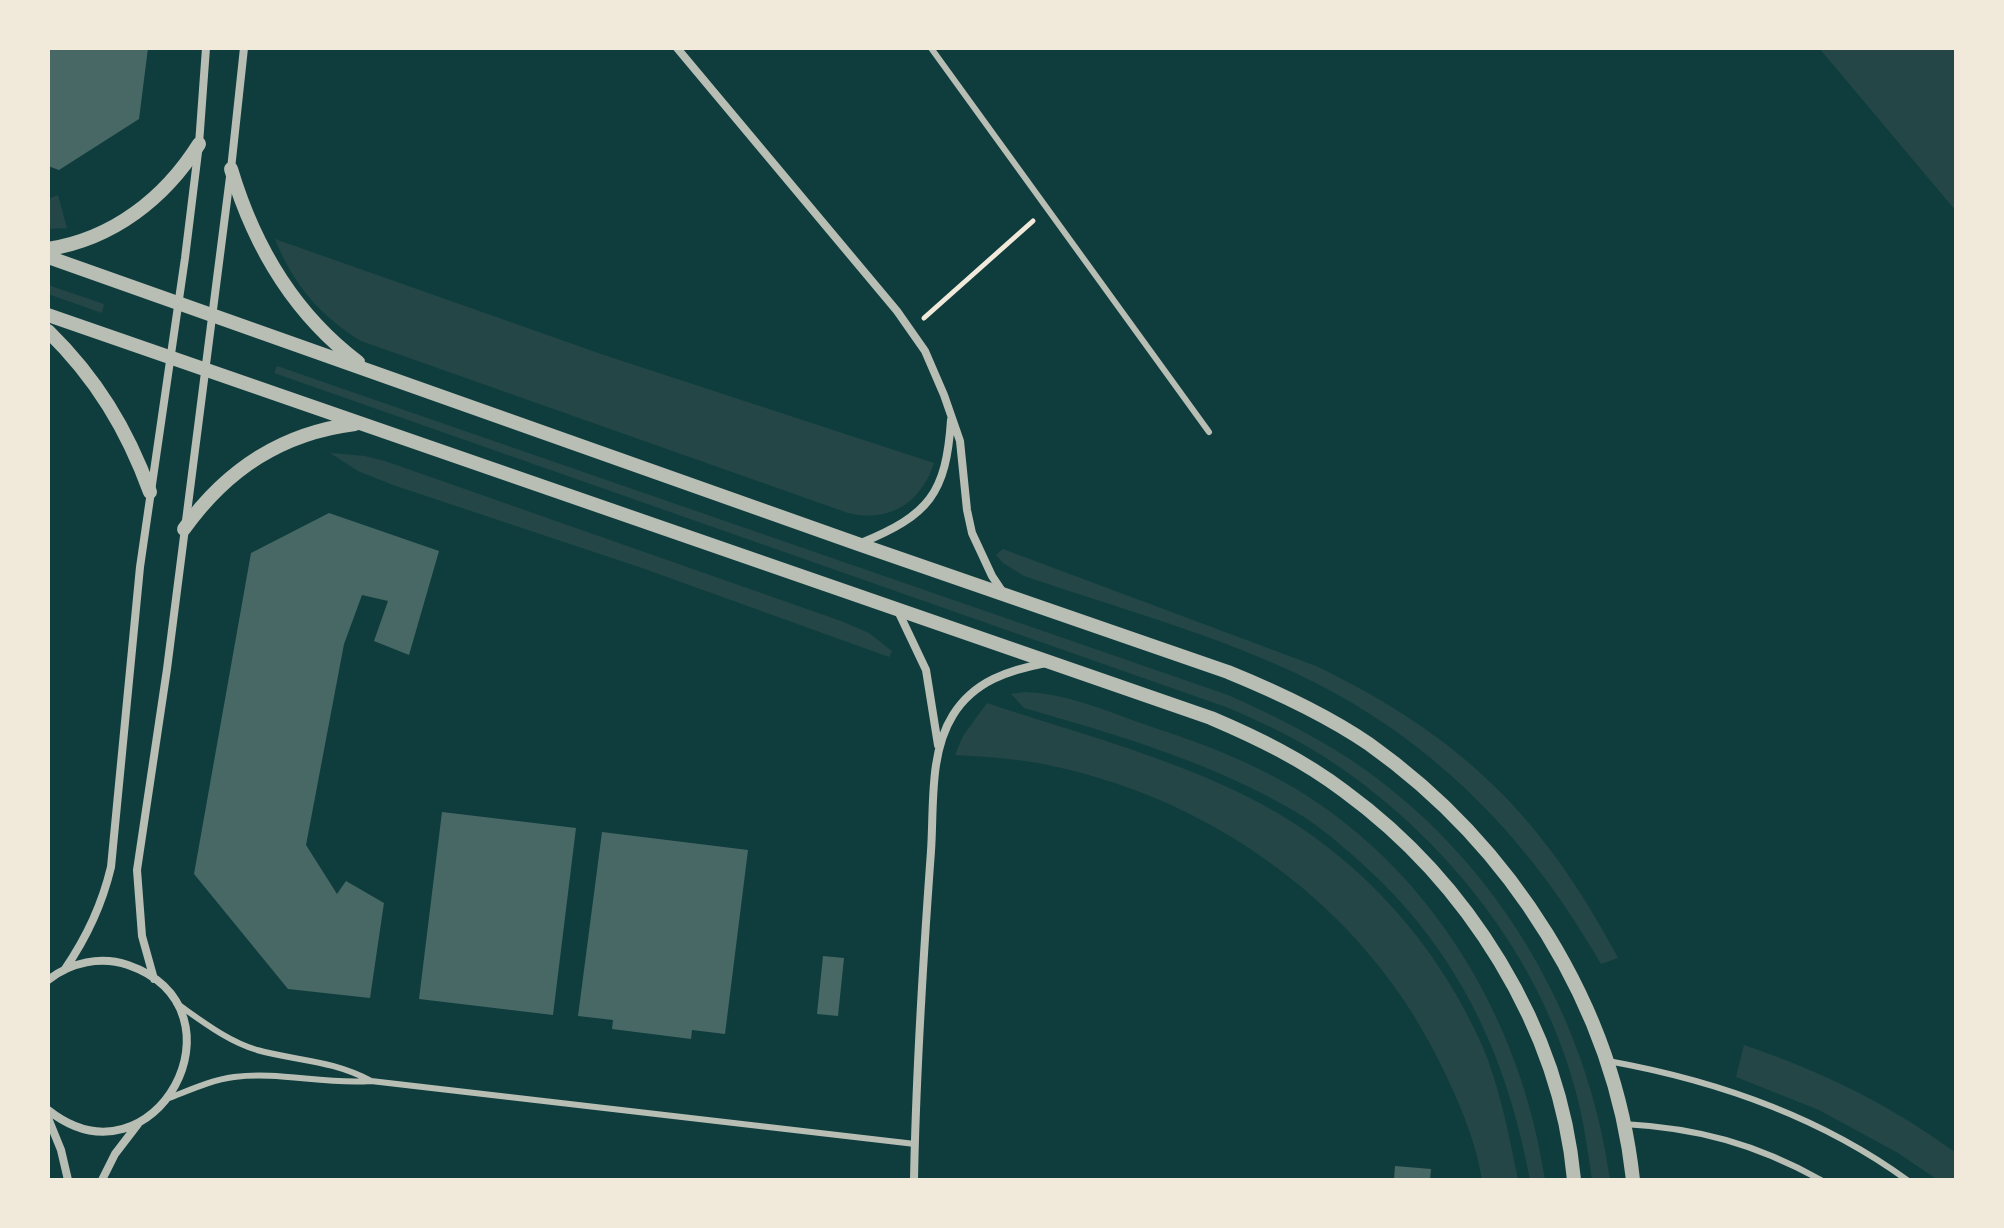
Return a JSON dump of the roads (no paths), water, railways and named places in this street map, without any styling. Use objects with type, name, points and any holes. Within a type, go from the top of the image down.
[{"type":"street","points":[[65,969],[89,931],[111,867],[129,666],[199,144],[206,48]]},
{"type":"street","points":[[154,979],[142,936],[137,870],[206,370],[244,48]]},
{"type":"street","points":[[677,48],[912,330],[936,373],[960,441],[963,487],[972,533],[1005,596]]},
{"type":"street","points":[[48,249],[81,241],[126,219],[168,186],[199,144]]},
{"type":"street","points":[[231,169],[250,224],[277,275],[319,329],[371,372]]},
{"type":"street","points":[[48,257],[1228,672],[1276,692],[1344,729],[1408,774],[1447,809],[1516,887],[1571,976],[1593,1024],[1624,1124],[1633,1180]]},
{"type":"street","points":[[48,315],[1211,718],[1257,737],[1302,762],[1344,790],[1421,857],[1484,936],[1510,980],[1550,1073],[1564,1122],[1574,1180]]},
{"type":"street","points":[[48,331],[85,370],[106,398],[123,428],[150,492]]},
{"type":"street","points":[[858,544],[899,527],[935,492],[947,460],[951,419]]},
{"type":"street","points":[[184,529],[219,486],[263,453],[310,432],[360,424]]},
{"type":"street","points":[[898,610],[926,670],[939,746],[928,894],[914,1180]]},
{"type":"street","points":[[939,746],[954,712],[981,686],[997,675],[1049,663]]},
{"type":"street","points":[[48,980],[65,969],[101,960],[129,965],[154,979],[175,1002],[186,1034],[184,1068],[169,1098],[139,1122],[115,1154],[102,1180]]},
{"type":"street","points":[[48,1110],[72,1125],[89,1129],[106,1130],[139,1122]]},
{"type":"street","points":[[48,1118],[61,1150],[68,1180]]},
{"type":"lane","points":[[931,48],[1209,432]]},
{"type":"lane","points":[[175,1002],[239,1043],[271,1053],[338,1066],[371,1081]]},
{"type":"lane","points":[[1606,1061],[1696,1080],[1783,1111],[1849,1144],[1907,1180]]},
{"type":"lane","points":[[169,1098],[206,1083],[237,1076],[333,1082],[371,1081],[915,1144]]},
{"type":"lane","points":[[1624,1124],[1666,1126],[1709,1133],[1763,1151],[1821,1180]]}]
